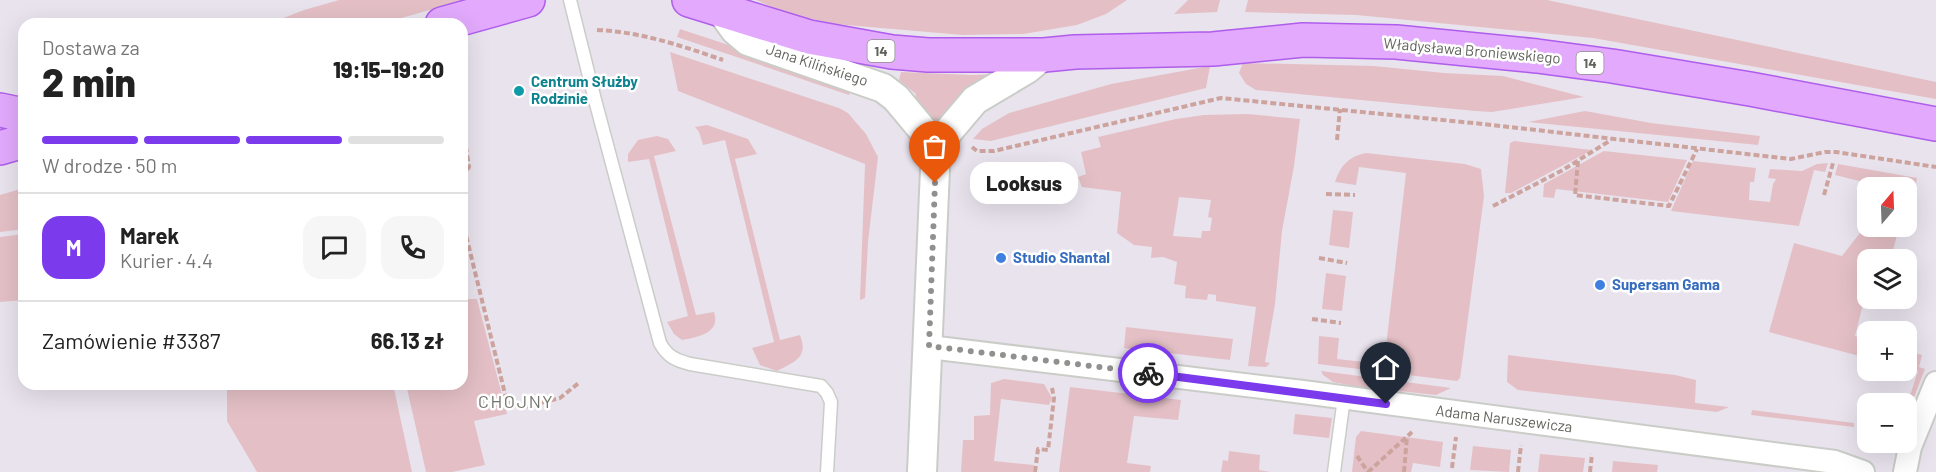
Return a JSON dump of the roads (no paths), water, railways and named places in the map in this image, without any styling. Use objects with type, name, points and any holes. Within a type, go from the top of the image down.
[{"type":"main road","points":[[464,18],[528,0]]},
{"type":"main road","name":"14","points":[[707,6],[808,37],[892,52],[928,55],[1060,54]]},
{"type":"main road","name":"Władysława Broniewskiego","points":[[1060,54],[1213,50],[1303,40],[1396,42],[1612,66],[1936,124]]},
{"type":"main road","points":[[0,110],[18,114]]},
{"type":"main road","points":[[0,148],[18,143]]},
{"type":"street","name":"Jana Kilińskiego","points":[[707,6],[748,41],[762,48],[860,78],[883,88],[896,98],[936,146]]},
{"type":"street","points":[[922,472],[936,146],[975,100],[1028,69],[1060,54]]},
{"type":"street","name":"Adama Naruszewicza","points":[[929,346],[1835,462],[1863,472]]},
{"type":"street","points":[[1905,472],[1910,447],[1936,383]]},
{"type":"lane","points":[[570,0],[660,343],[665,352],[676,360],[690,364],[821,386],[828,393],[831,402],[827,472]]},
{"type":"lane","points":[[1334,472],[1344,398]]},
{"type":"place","name":"Centrum Służby Rodzinie","points":[[519,91]]},
{"type":"place","name":"Looksus","points":[[935,183]]},
{"type":"place","name":"Studio Shantal","points":[[1001,258]]},
{"type":"place","name":"Supersam Gama","points":[[1600,285]]},
{"type":"district","name":"CHOJNY","points":[[516,402]]}]
